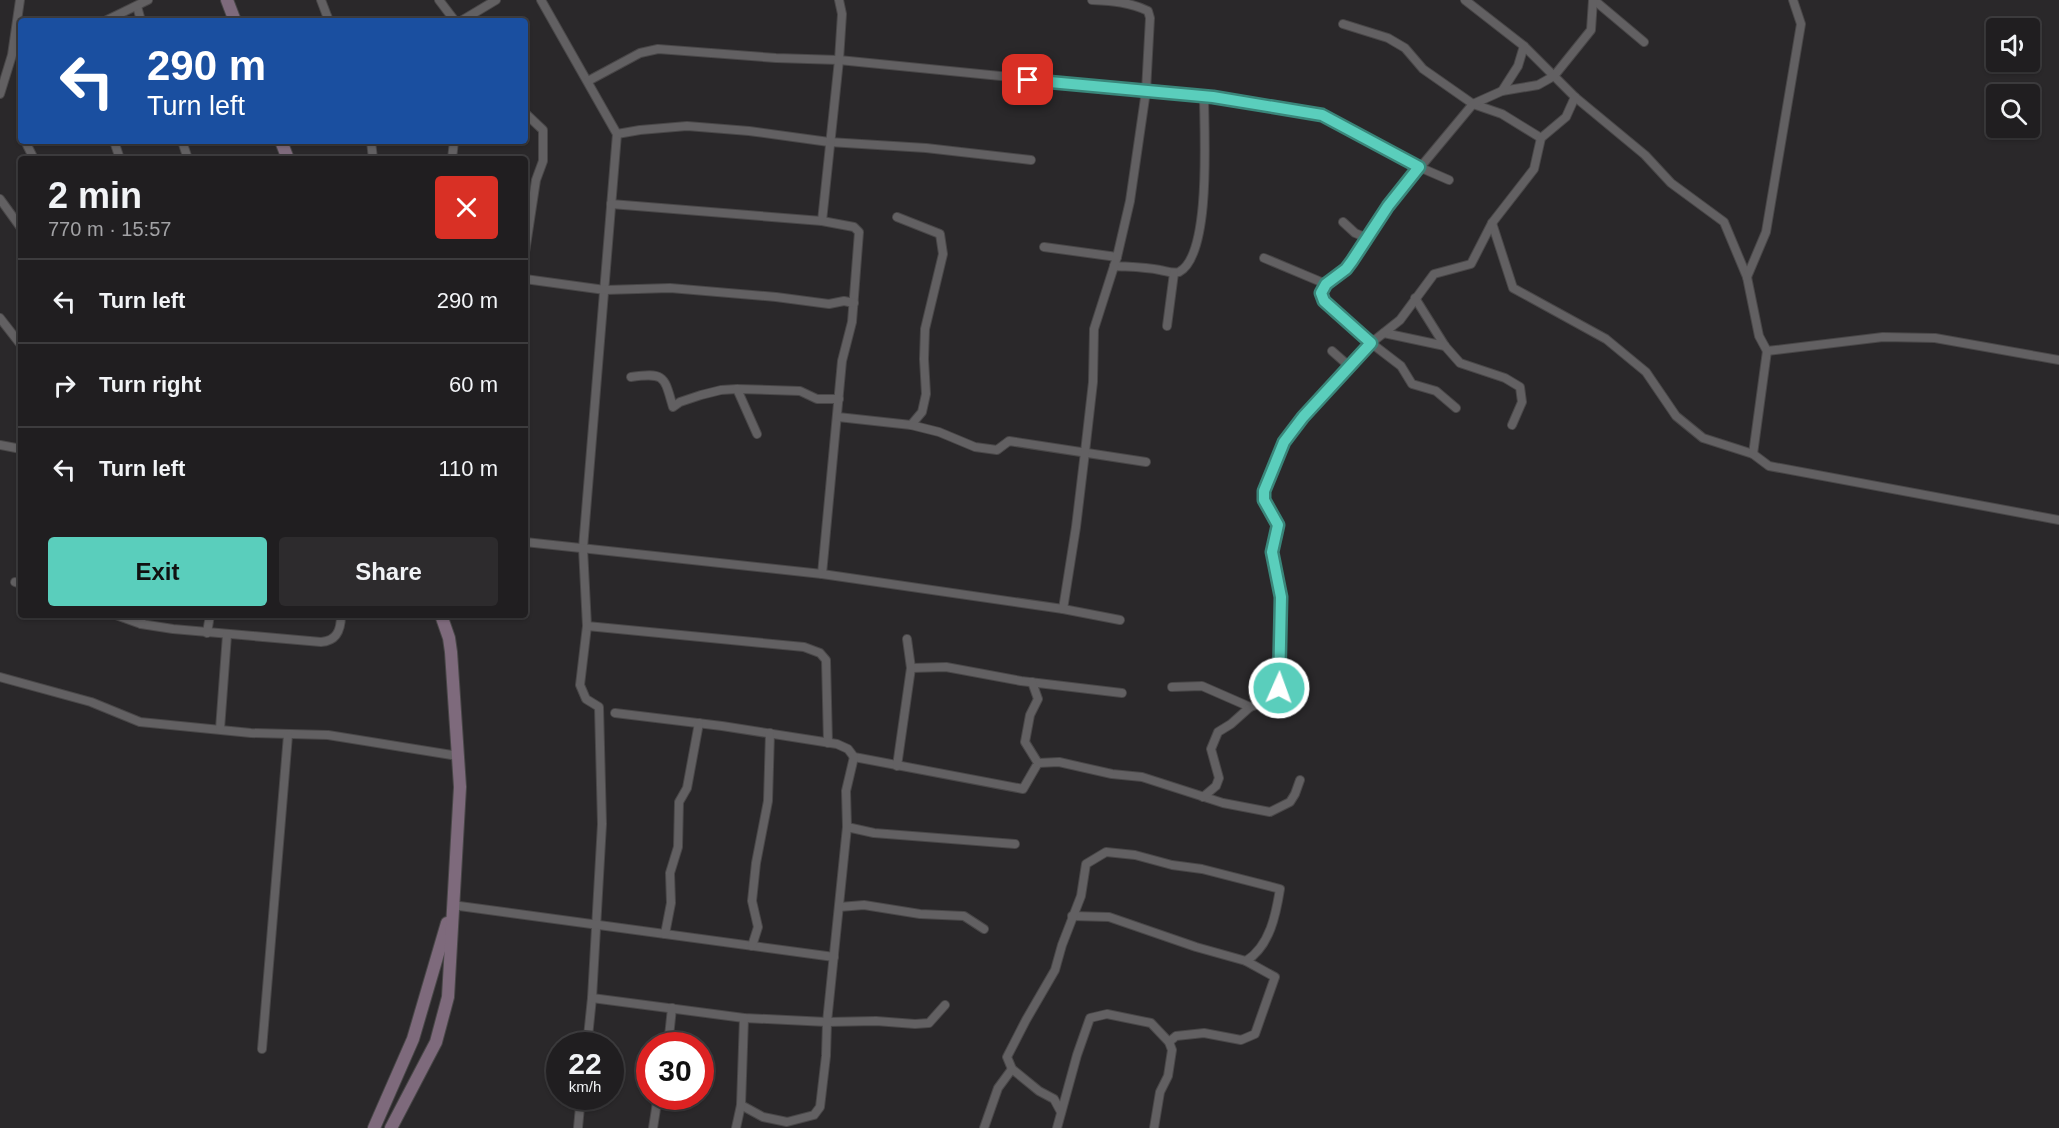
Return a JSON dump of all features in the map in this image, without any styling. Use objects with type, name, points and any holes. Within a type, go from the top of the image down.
[{"type":"street","points":[[0,94],[12,55],[20,0]]},
{"type":"street","points":[[111,18],[148,0]]},
{"type":"street","points":[[227,0],[234,18]]},
{"type":"street","points":[[321,0],[328,18]]},
{"type":"street","points":[[439,0],[453,18]]},
{"type":"street","points":[[466,18],[496,0]]},
{"type":"street","points":[[541,0],[617,134],[583,548],[587,626],[580,685],[586,699],[599,707],[602,824],[588,1032]]},
{"type":"street","points":[[822,221],[839,60],[842,14],[838,0]]},
{"type":"street","points":[[1063,609],[1076,527],[1093,382],[1094,329],[1115,261],[1130,201],[1146,91],[1150,18],[1148,11],[1122,1],[1092,0]]},
{"type":"street","points":[[1465,0],[1524,46],[1575,97],[1645,155],[1671,183],[1724,222],[1747,277],[1759,336],[1767,351],[1753,454]]},
{"type":"street","points":[[1593,0],[1644,42]]},
{"type":"street","points":[[1456,408],[1436,391],[1412,384],[1401,366],[1324,301],[1321,293],[1326,284],[1346,269],[1388,206],[1473,104],[1502,91],[1538,85],[1554,76],[1591,30],[1593,0]]},
{"type":"street","points":[[1747,277],[1766,232],[1801,24],[1792,0]]},
{"type":"street","points":[[137,6],[140,18]]},
{"type":"street","points":[[1343,24],[1388,38],[1405,48],[1423,69],[1473,104],[1502,114],[1541,138]]},
{"type":"street","points":[[1502,91],[1518,66],[1524,46]]},
{"type":"street","points":[[588,81],[640,53],[658,49],[776,58],[839,60],[1204,96],[1322,115],[1419,167],[1449,180]]},
{"type":"street","points":[[1044,247],[1174,273],[1180,271],[1190,259],[1205,201],[1204,96]]},
{"type":"street","points":[[1203,797],[1216,786],[1220,778],[1211,749],[1218,732],[1250,707],[1262,703],[1279,688],[1281,597],[1272,552],[1278,525],[1264,500],[1264,491],[1284,442],[1303,417],[1371,343],[1401,320],[1434,274],[1471,264],[1492,223],[1534,169],[1541,138],[1566,117],[1575,97]]},
{"type":"street","points":[[528,116],[543,130],[543,161],[536,180],[528,232]]},
{"type":"street","points":[[617,134],[640,129],[687,126],[749,131],[829,142],[926,148],[1031,160]]},
{"type":"street","points":[[27,145],[32,156]]},
{"type":"street","points":[[0,200],[18,224]]},
{"type":"street","points":[[611,204],[822,221],[854,227],[859,232],[852,321],[842,362],[822,574]]},
{"type":"street","points":[[897,217],[940,234],[943,254],[925,329],[926,394],[922,412],[911,425]]},
{"type":"street","points":[[1343,222],[1355,233],[1367,238]]},
{"type":"street","points":[[1492,223],[1513,288],[1606,339],[1646,372],[1676,416],[1703,438],[1753,454],[1768,466],[2059,520]]},
{"type":"street","points":[[1264,258],[1326,284]]},
{"type":"street","points":[[1167,326],[1174,273]]},
{"type":"street","points":[[528,279],[605,290],[670,288],[829,304],[844,301],[854,303]]},
{"type":"street","points":[[1415,298],[1445,346],[1460,363],[1505,378],[1520,387],[1522,402],[1512,425]]},
{"type":"street","points":[[0,318],[18,341]]},
{"type":"street","points":[[1384,333],[1445,346]]},
{"type":"street","points":[[1767,351],[1883,337],[1935,338],[2059,360]]},
{"type":"street","points":[[1332,351],[1349,366]]},
{"type":"street","points":[[632,377],[650,375],[661,377],[669,386],[673,407],[680,402],[701,395],[720,390],[737,389],[800,391],[817,399],[839,399]]},
{"type":"street","points":[[737,389],[757,434]]},
{"type":"street","points":[[838,417],[911,425],[939,432],[975,447],[997,450],[1009,441],[1146,462]]},
{"type":"street","points":[[0,445],[18,448]]},
{"type":"street","points":[[528,542],[822,574],[1063,609],[1120,620]]},
{"type":"street","points":[[207,633],[210,618]]},
{"type":"street","points":[[142,620],[207,633],[328,642],[338,633],[340,618]]},
{"type":"street","points":[[391,1128],[436,1042],[448,997],[460,787],[451,652],[442,618]]},
{"type":"street","points":[[587,626],[804,647],[820,652],[826,660],[828,743]]},
{"type":"street","points":[[220,729],[227,634]]},
{"type":"street","points":[[897,766],[911,668],[907,639]]},
{"type":"street","points":[[911,668],[946,667],[1032,682],[1122,693]]},
{"type":"street","points":[[0,677],[91,702],[140,722],[288,735],[328,735],[458,756]]},
{"type":"street","points":[[1032,682],[1038,699],[1030,715],[1025,742],[1038,763]]},
{"type":"street","points":[[1172,687],[1202,686],[1250,707]]},
{"type":"street","points":[[615,713],[699,723],[828,743],[848,749],[854,757],[1023,789],[1038,763]]},
{"type":"street","points":[[665,934],[671,903],[670,873],[678,847],[679,802],[687,788],[699,723]]},
{"type":"street","points":[[752,946],[758,927],[752,901],[756,863],[768,801],[770,734]]},
{"type":"street","points":[[262,1049],[288,735]]},
{"type":"street","points":[[741,1105],[763,1117],[787,1122],[814,1115],[820,1107],[826,1056],[826,1022],[847,827],[846,792],[854,757]]},
{"type":"street","points":[[1038,763],[1059,762],[1112,774],[1142,777],[1222,803],[1270,812],[1290,802],[1300,780]]},
{"type":"street","points":[[847,827],[874,832],[1015,844]]},
{"type":"street","points":[[1061,1112],[1054,1099],[1039,1091],[1012,1069],[1007,1057],[1055,970],[1072,916],[1082,896],[1086,864],[1107,852],[1147,858],[1172,865],[1202,868],[1280,889],[1276,914],[1268,935],[1255,955],[1246,961]]},
{"type":"street","points":[[452,905],[834,957]]},
{"type":"street","points":[[374,1128],[413,1039],[452,905]]},
{"type":"street","points":[[838,907],[864,905],[921,914],[964,916],[984,929]]},
{"type":"street","points":[[1072,916],[1108,917],[1196,947],[1246,961],[1275,977],[1255,1034],[1241,1040],[1204,1033],[1176,1036],[1169,1042]]},
{"type":"street","points":[[592,998],[744,1018],[915,1024],[929,1023],[945,1005]]},
{"type":"street","points":[[669,1032],[672,1008]]},
{"type":"street","points":[[1057,1128],[1077,1055],[1090,1018],[1107,1014],[1151,1023],[1169,1042],[1172,1050],[1168,1076],[1160,1092],[1154,1128]]},
{"type":"street","points":[[736,1128],[741,1105],[744,1018]]},
{"type":"street","points":[[413,1039],[436,1042]]},
{"type":"street","points":[[984,1128],[998,1088],[1012,1069]]},
{"type":"street","points":[[578,1128],[580,1110]]},
{"type":"street","points":[[652,1128],[655,1110]]},
{"type":"route","points":[[1028,80],[1213,97],[1322,115],[1419,167],[1388,206],[1346,269],[1326,284],[1321,293],[1324,301],[1371,343],[1303,417],[1284,442],[1264,491],[1264,500],[1278,525],[1272,552],[1281,597],[1279,688]]}]
